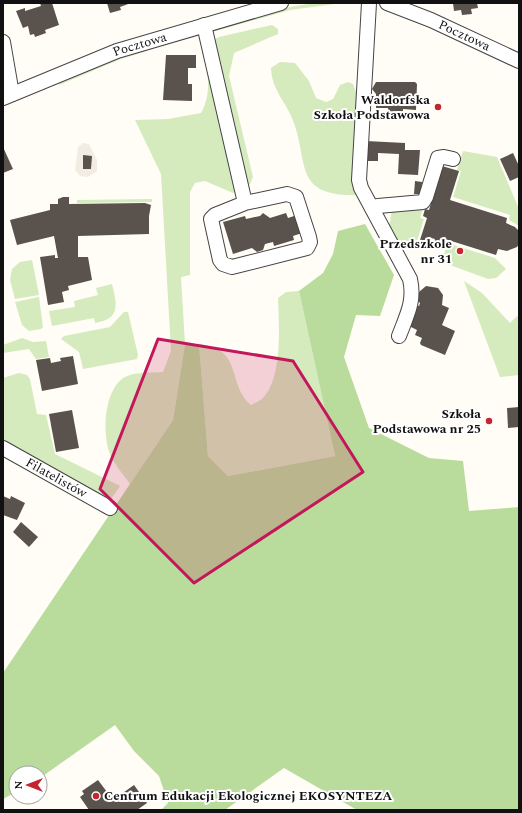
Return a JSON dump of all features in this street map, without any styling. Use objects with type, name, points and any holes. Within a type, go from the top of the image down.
[{"type":"street","points":[[368,3],[359,180],[361,188],[410,279],[413,293],[412,302],[399,336]]},
{"type":"street","name":"Pocztowa","points":[[388,3],[431,20],[519,61]]},
{"type":"street","name":"Pocztowa","points":[[8,96],[117,51],[273,4]]},
{"type":"street","points":[[204,25],[245,204]]},
{"type":"street","points":[[3,42],[8,96]]},
{"type":"street","points":[[372,208],[378,206],[423,202],[426,197],[438,158],[444,157],[453,159]]},
{"type":"street","points":[[287,194],[296,197],[309,237],[309,245],[307,248],[232,267],[223,264],[220,260],[211,219],[215,215],[245,204],[287,194]]},
{"type":"street","name":"Filatelistów","points":[[3,448],[110,508]]},
{"type":"highlighted area","points":[[158,339],[293,361],[363,472],[194,583],[100,489]]},
{"type":"green space","points":[[315,3],[342,3],[290,10],[212,32],[212,29],[263,14],[289,7]]},
{"type":"green space","points":[[272,25],[278,29],[278,34],[234,53],[229,76],[253,177],[250,184],[233,193],[205,181],[195,183],[190,192],[190,275],[181,277],[185,344],[173,420],[130,484],[114,462],[107,446],[106,414],[111,394],[116,385],[126,376],[163,372],[171,351],[161,174],[135,120],[168,119],[201,113],[205,105],[208,88],[203,45],[219,37]]},
{"type":"green space","points":[[144,48],[147,51],[121,59],[59,85],[60,80]]},
{"type":"green space","points":[[280,62],[295,63],[309,81],[316,98],[326,102],[333,99],[340,85],[348,82],[353,84],[358,97],[358,195],[337,194],[322,190],[312,183],[303,162],[292,118],[276,88],[272,76],[271,68]]},
{"type":"green space","points":[[463,151],[497,157],[519,209],[519,226],[509,220],[510,215],[453,197],[461,171],[457,170]]},
{"type":"green space","points":[[152,199],[152,202],[77,203],[77,200]]},
{"type":"green space","points":[[392,208],[423,208],[420,218],[424,219],[414,250],[397,244],[386,225],[390,223]]},
{"type":"green space","points":[[365,224],[394,275],[380,316],[356,315],[344,357],[369,428],[429,458],[463,461],[469,511],[519,507],[519,810],[357,810],[284,768],[225,810],[161,810],[168,803],[159,776],[134,751],[115,725],[48,772],[48,765],[8,765],[8,796],[3,799],[3,673],[173,420],[185,344],[199,344],[208,456],[228,476],[335,456],[299,291],[323,273],[333,254],[338,231]]},
{"type":"green space","points":[[447,243],[495,258],[506,269],[496,278],[488,279],[442,262]]},
{"type":"green space","points":[[32,260],[39,295],[15,299],[10,280],[12,269],[20,262]]},
{"type":"green space","points":[[464,281],[482,293],[510,323],[517,316],[519,319],[519,375],[500,377]]},
{"type":"green space","points":[[112,284],[116,304],[113,314],[109,318],[95,323],[94,318],[52,326],[49,311],[75,307],[74,301],[98,295],[96,288]]},
{"type":"green space","points":[[299,291],[335,456],[228,476],[208,456],[199,344],[213,347],[223,353],[229,360],[243,396],[251,405],[257,402],[262,399],[269,390],[274,379],[277,365],[279,337],[278,298],[286,292]]},
{"type":"green space","points":[[39,297],[43,327],[41,329],[29,331],[22,325],[15,302]]},
{"type":"green space","points":[[124,312],[128,312],[138,355],[137,359],[83,369],[79,352],[61,339],[64,336],[110,327]]},
{"type":"green space","points":[[22,338],[33,342],[46,341],[49,357],[36,359],[29,349],[3,353],[3,345]]},
{"type":"green space","points":[[19,373],[27,375],[30,379],[37,414],[46,415],[55,454],[120,486],[111,499],[3,444],[3,378]]},
{"type":"shaded area","points":[[83,143],[89,144],[97,160],[97,171],[88,177],[80,176],[75,170],[78,147]]},
{"type":"building","points":[[40,3],[52,3],[59,25],[45,30],[46,33],[35,37],[34,34],[30,35],[28,26],[23,28],[16,11],[25,8],[25,11],[41,6]]},
{"type":"building","points":[[107,3],[131,3],[120,7],[121,10],[110,13]]},
{"type":"building","points":[[453,3],[477,3],[478,8],[471,9],[472,14],[462,15],[461,10],[454,11]]},
{"type":"building","points":[[166,55],[196,55],[196,68],[188,68],[188,84],[192,84],[192,101],[163,100]]},
{"type":"building","points":[[376,82],[415,82],[417,84],[416,110],[403,109],[403,114],[388,114],[388,108],[376,108],[376,94],[372,89]]},
{"type":"building","points":[[366,141],[405,143],[405,150],[420,150],[418,175],[398,174],[399,154],[378,153],[378,161],[365,161]]},
{"type":"building","points":[[3,147],[13,169],[3,173]]},
{"type":"building","points":[[513,153],[519,166],[519,177],[510,181],[500,159]]},
{"type":"building","points":[[83,155],[92,156],[91,169],[83,169]]},
{"type":"building","points":[[442,166],[459,171],[450,200],[507,218],[506,223],[515,227],[519,231],[519,244],[517,247],[507,251],[498,249],[496,255],[445,239],[443,246],[433,244],[435,239],[431,238],[429,242],[420,240],[427,218],[423,216],[425,209],[429,210]]},
{"type":"building","points":[[415,181],[422,182],[421,194],[414,194]]},
{"type":"building","points":[[69,197],[69,204],[145,203],[151,205],[149,216],[149,234],[78,236],[78,257],[88,257],[92,280],[68,286],[69,290],[62,292],[64,302],[48,305],[40,257],[55,255],[55,258],[58,258],[54,236],[17,245],[10,220],[50,210],[50,204],[58,204],[58,199]]},
{"type":"building","points":[[263,213],[270,218],[286,213],[288,218],[297,215],[302,233],[293,236],[294,240],[274,246],[273,242],[265,244],[263,250],[257,252],[252,248],[233,254],[223,222],[245,216],[246,219],[260,216]]},
{"type":"building","points":[[426,286],[438,288],[443,295],[442,305],[449,308],[442,325],[455,331],[445,355],[421,345],[420,343],[422,338],[415,335],[417,330],[409,326],[416,305],[419,306],[420,303],[418,301],[419,292]]},
{"type":"building","points":[[73,356],[78,384],[42,391],[36,360],[50,358],[51,363],[61,361],[60,358]]},
{"type":"building","points":[[519,407],[519,427],[508,428],[507,408]]},
{"type":"building","points":[[72,410],[79,448],[56,452],[49,414]]},
{"type":"building","points":[[3,496],[10,499],[11,496],[25,503],[17,520],[3,515]]},
{"type":"building","points":[[21,522],[38,537],[29,547],[13,532]]},
{"type":"building","points":[[98,780],[113,800],[134,785],[147,803],[137,810],[89,810],[80,797],[84,794],[82,791]]},
{"type":"place","name":"Waldorfska Szkoła Podstawowa","points":[[438,107]]},
{"type":"place","name":"Przedszkole nr 31","points":[[460,251]]},
{"type":"place","name":"Szkoła Podstawowa nr 25","points":[[489,421]]},
{"type":"place","name":"Centrum Edukacji Ekologicznej EKOSYNTEZA","points":[[96,796]]}]
